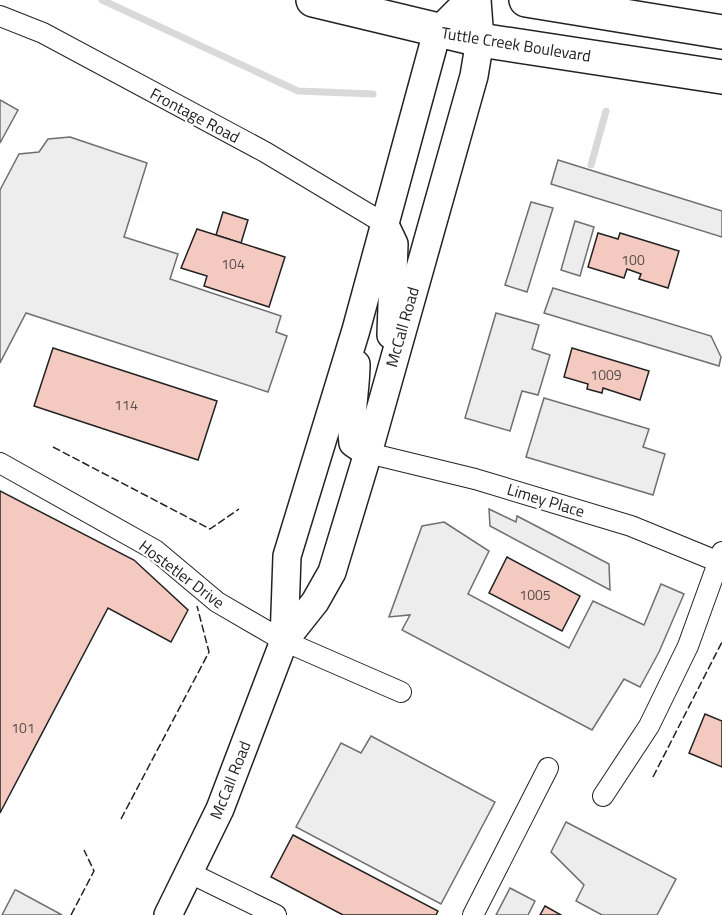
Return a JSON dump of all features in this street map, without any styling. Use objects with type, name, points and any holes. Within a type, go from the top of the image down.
[{"type":"highway","name":"Tuttle Creek Boulevard","points":[[313,0],[437,32],[722,77]]},
{"type":"highway","points":[[526,0],[722,32]]},
{"type":"main road","name":"McCall Road","points":[[284,641],[288,556],[356,330],[437,32],[469,0]]},
{"type":"main road","name":"McCall Road","points":[[168,915],[220,809],[284,641],[315,602],[332,572],[368,453],[474,76],[480,40],[477,0]]},
{"type":"main road","points":[[385,224],[394,244],[390,292],[392,362]]},
{"type":"main road","points":[[356,330],[356,393],[350,424],[353,443],[368,453]]},
{"type":"street","name":"Frontage Road","points":[[0,16],[43,33],[235,136],[385,224]]},
{"type":"street","name":"Limey Place","points":[[368,453],[475,479],[721,556]]},
{"type":"street","name":"Hostetler Drive","points":[[0,463],[155,550],[217,602],[284,641],[401,692]]},
{"type":"street","points":[[603,796],[649,726],[688,646],[721,556]]},
{"type":"street","points":[[473,915],[548,768]]},
{"type":"street","points":[[190,873],[276,915]]},
{"type":"shaded area","points":[[0,100],[18,110],[0,143]]},
{"type":"shaded area","points":[[70,137],[147,163],[124,237],[178,254],[170,279],[281,316],[276,332],[287,336],[268,392],[26,313],[0,363],[0,190],[19,154],[39,152],[48,139]]},
{"type":"shaded area","points":[[558,160],[722,211],[722,237],[551,184]]},
{"type":"shaded area","points":[[531,202],[553,208],[527,292],[505,285]]},
{"type":"shaded area","points":[[575,221],[594,227],[580,276],[561,270]]},
{"type":"shaded area","points":[[553,288],[711,336],[721,357],[719,366],[544,313]]},
{"type":"shaded area","points":[[496,313],[539,325],[532,349],[550,355],[538,395],[522,391],[510,431],[465,418]]},
{"type":"shaded area","points":[[544,398],[649,429],[643,447],[665,454],[653,495],[526,457]]},
{"type":"shaded area","points":[[489,509],[516,522],[517,516],[609,564],[610,590],[490,526]]},
{"type":"shaded area","points":[[444,522],[489,551],[468,594],[569,648],[593,601],[644,625],[661,584],[684,594],[659,652],[640,687],[624,679],[592,730],[402,630],[410,615],[389,617],[422,526]]},
{"type":"shaded area","points":[[371,736],[495,802],[441,904],[296,827],[341,743],[361,753]]},
{"type":"shaded area","points":[[566,822],[676,879],[657,915],[602,915],[576,901],[584,885],[551,852]]},
{"type":"shaded area","points":[[510,888],[535,901],[528,915],[496,915]]},
{"type":"shaded area","points":[[16,890],[62,915],[2,915]]},
{"type":"building","points":[[223,212],[248,220],[241,243],[216,235]]},
{"type":"building","points":[[197,229],[285,257],[269,307],[204,286],[207,276],[181,268]]},
{"type":"building","points":[[598,233],[618,239],[620,233],[679,251],[668,288],[639,279],[641,274],[627,269],[624,278],[588,267]]},
{"type":"building","points":[[53,348],[217,401],[198,460],[34,406]]},
{"type":"building","points":[[572,348],[649,371],[640,400],[603,388],[602,393],[587,389],[588,384],[564,377]]},
{"type":"building","points":[[0,491],[134,560],[188,610],[171,642],[108,608],[0,813]]},
{"type":"building","points":[[507,557],[580,596],[562,631],[489,593]]},
{"type":"building","points":[[705,714],[722,721],[722,767],[689,753]]},
{"type":"building","points":[[293,835],[438,911],[436,915],[343,915],[271,877]]},
{"type":"building","points":[[545,906],[561,915],[540,915]]},
{"type":"waterway","points":[[102,0],[298,91],[373,94]]},
{"type":"waterway","points":[[591,165],[606,111]]},
{"type":"fence","points":[[53,447],[210,529],[239,509]]},
{"type":"fence","points":[[121,819],[209,652],[197,606]]},
{"type":"fence","points":[[653,777],[722,642]]},
{"type":"fence","points":[[71,915],[94,871],[84,850]]}]
